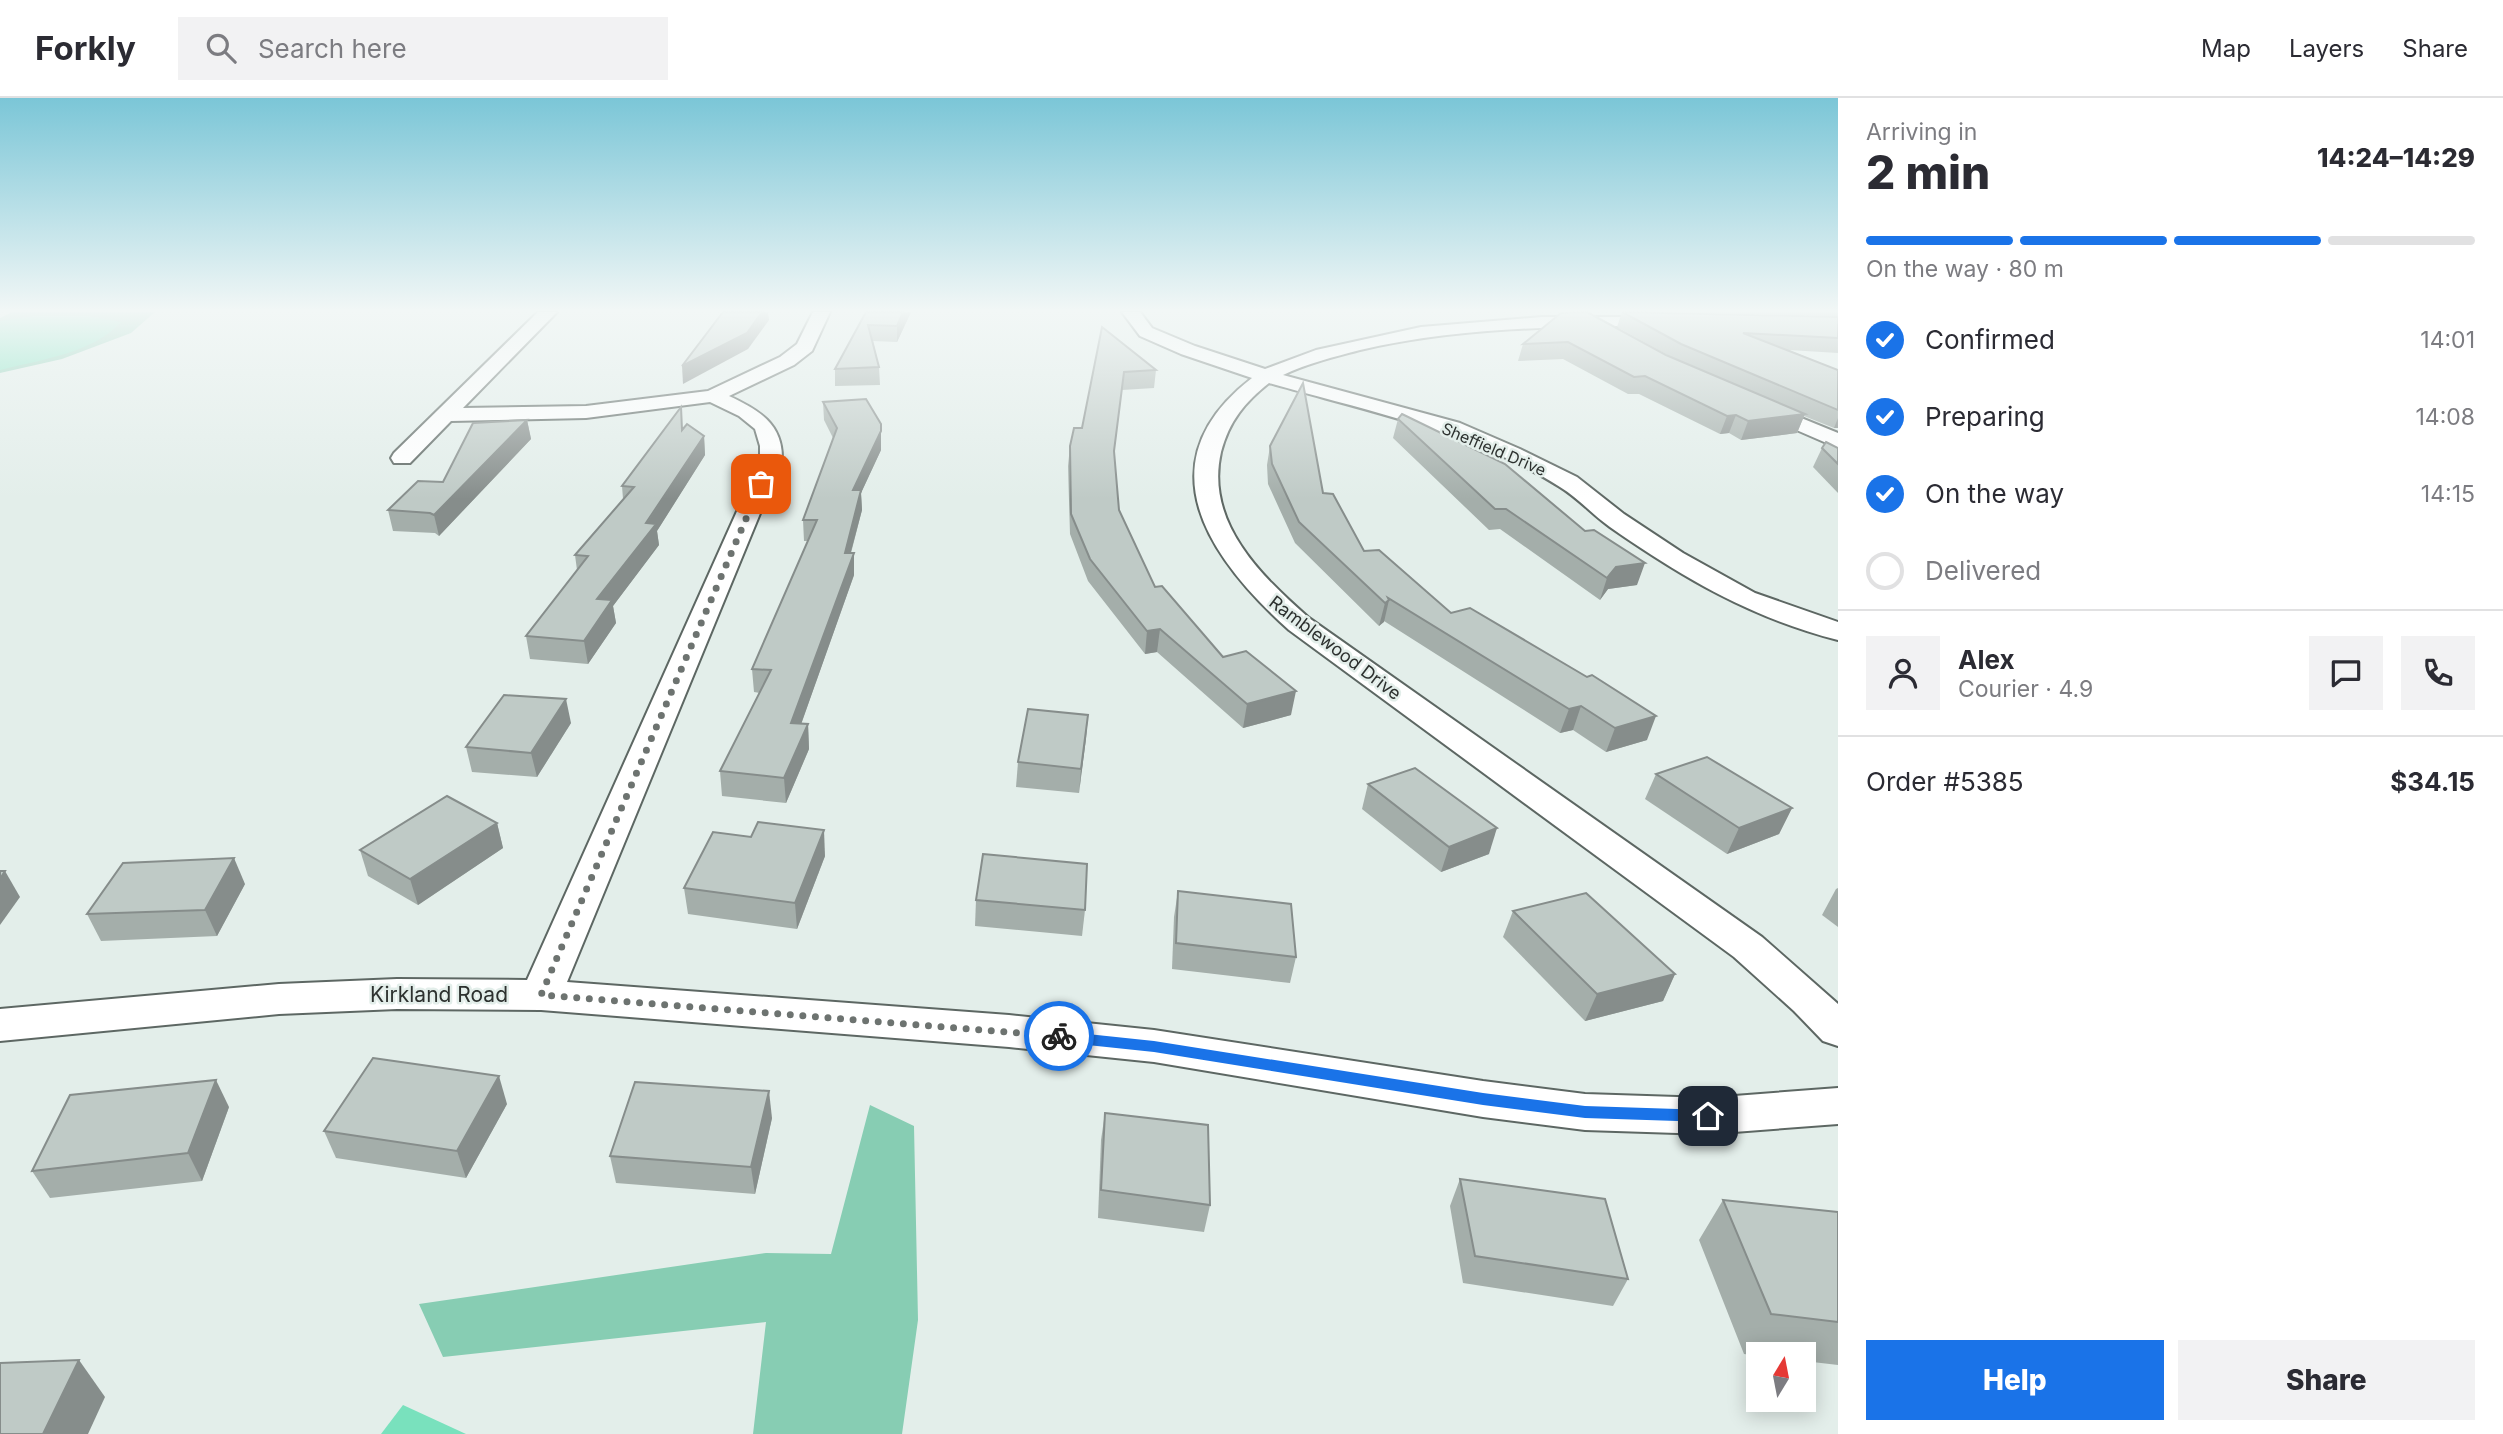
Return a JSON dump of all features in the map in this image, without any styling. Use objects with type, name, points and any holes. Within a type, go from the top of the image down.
[{"type":"street","points":[[402,458],[486,374]]},
{"type":"street","points":[[446,415],[586,412],[713,396],[759,374]]},
{"type":"street","name":"Sheffield Drive","points":[[1261,374],[1452,428],[1512,454],[1569,482],[1615,519],[1674,559],[1745,599],[1838,631]]},
{"type":"street","name":"Ramblewood Drive","points":[[1270,374],[1225,414],[1207,457],[1205,480],[1216,529],[1261,592],[1299,624],[1748,947],[1809,1000],[1838,1030]]},
{"type":"street","points":[[541,995],[771,460],[773,444],[758,419],[713,396]]},
{"type":"street","points":[[1741,399],[1838,440]]},
{"type":"street","name":"Kirkland Road","points":[[0,1025],[279,999],[397,994],[541,995],[1009,1031],[1154,1046],[1483,1099],[1585,1112],[1708,1116],[1838,1106]]},
{"type":"shaded area","points":[[870,1105],[914,1126],[918,1320],[902,1434],[753,1434],[766,1322],[443,1357],[419,1304],[766,1253],[831,1254]]},
{"type":"shaded area","points":[[403,1405],[466,1434],[381,1434]]},
{"type":"building","points":[[1093,374],[1124,374],[1114,451],[1119,510],[1155,587],[1162,586],[1223,657],[1246,651],[1296,691],[1247,704],[1160,629],[1147,631],[1090,559],[1071,514],[1070,446],[1074,428],[1082,428]]},
{"type":"building","points":[[1629,374],[1712,374],[1805,414],[1748,421],[1736,415],[1727,416],[1645,376],[1634,377]]},
{"type":"building","points":[[1753,374],[1838,374],[1838,410]]},
{"type":"building","points":[[1303,383],[1323,493],[1333,494],[1364,551],[1379,550],[1451,613],[1470,608],[1587,677],[1592,675],[1656,716],[1615,728],[1581,706],[1569,709],[1388,598],[1385,603],[1299,522],[1272,464],[1270,446]]},
{"type":"building","points":[[866,399],[881,424],[881,431],[853,490],[861,490],[845,553],[854,553],[791,723],[808,724],[784,778],[720,771],[771,670],[752,669],[817,520],[803,520],[837,428],[823,402]]},
{"type":"building","points":[[681,407],[682,430],[687,424],[704,436],[646,523],[656,524],[597,599],[612,600],[584,641],[526,636],[588,556],[575,555],[634,487],[622,486]]},
{"type":"building","points":[[1402,414],[1505,464],[1585,531],[1594,530],[1645,563],[1616,567],[1607,578],[1506,509],[1495,509],[1398,419]]},
{"type":"building","points":[[527,420],[434,515],[388,510],[418,481],[443,482],[473,423]]},
{"type":"building","points":[[1826,442],[1838,448],[1838,464],[1822,448]]},
{"type":"building","points":[[504,695],[566,699],[531,753],[466,747]]},
{"type":"building","points":[[1028,709],[1088,715],[1081,769],[1018,762]]},
{"type":"building","points":[[1707,757],[1792,808],[1739,828],[1656,774]]},
{"type":"building","points":[[1415,768],[1497,828],[1449,847],[1368,784]]},
{"type":"building","points":[[447,796],[497,823],[410,879],[360,850]]},
{"type":"building","points":[[758,822],[824,830],[795,903],[684,888],[713,832],[751,837]]},
{"type":"building","points":[[983,854],[1087,864],[1085,910],[976,900]]},
{"type":"building","points":[[234,858],[205,910],[87,914],[123,863]]},
{"type":"building","points":[[1178,891],[1291,904],[1296,957],[1176,943]]},
{"type":"building","points":[[1586,893],[1675,974],[1597,994],[1513,911]]},
{"type":"building","points":[[373,1058],[499,1076],[457,1151],[324,1131]]},
{"type":"building","points":[[216,1080],[188,1153],[32,1171],[70,1095]]},
{"type":"building","points":[[635,1082],[769,1091],[751,1167],[610,1156]]},
{"type":"building","points":[[1105,1113],[1208,1125],[1210,1205],[1101,1190]]},
{"type":"building","points":[[1460,1179],[1605,1199],[1628,1279],[1475,1256]]},
{"type":"building","points":[[1723,1200],[1838,1212],[1838,1322],[1771,1314]]},
{"type":"building","points":[[79,1360],[43,1434],[0,1434],[0,1363]]},
{"type":"way so far","points":[[761,484],[541,995],[1059,1036]]},
{"type":"route","points":[[1059,1036],[1154,1046],[1483,1099],[1585,1112],[1708,1116]]}]
